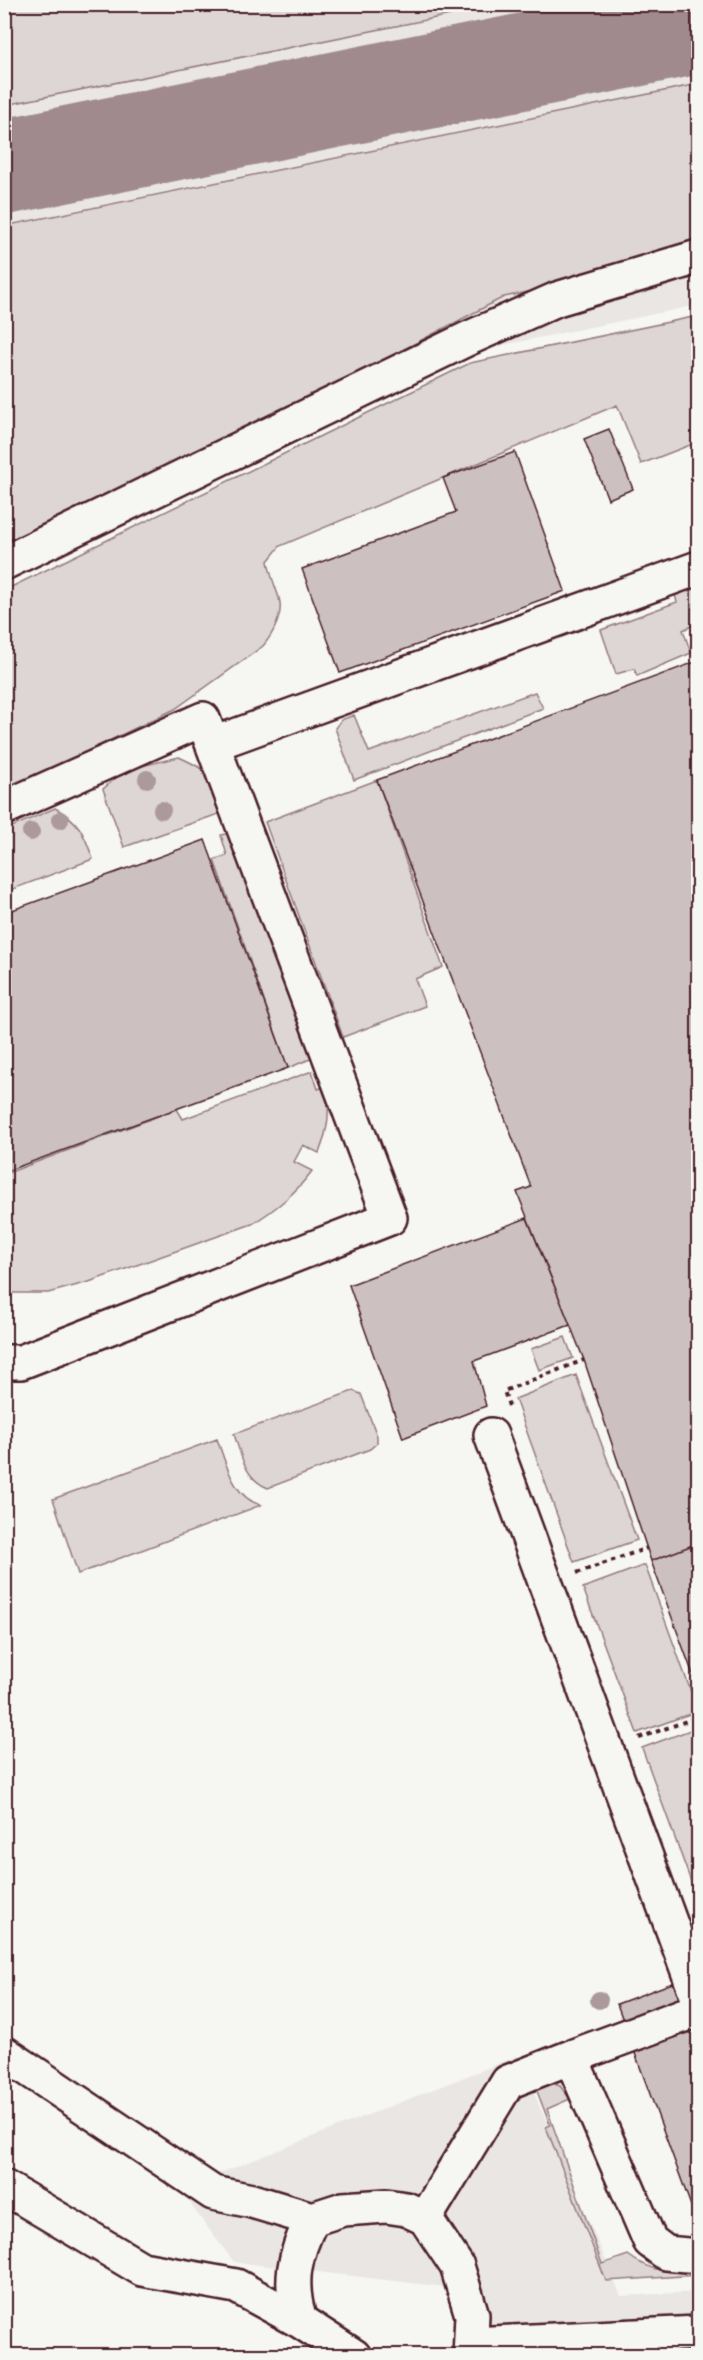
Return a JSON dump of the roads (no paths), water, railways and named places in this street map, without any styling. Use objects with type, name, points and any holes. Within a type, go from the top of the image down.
[{"type":"street","points":[[4,563],[467,339],[557,299],[699,257]]},
{"type":"street","points":[[213,744],[699,568]]},
{"type":"street","points":[[4,808],[203,719],[390,1218],[21,1362],[4,1362]]},
{"type":"street","points":[[491,1436],[699,1998]]},
{"type":"street","points":[[424,2218],[508,2082],[699,2010]]},
{"type":"street","points":[[4,2053],[213,2193],[252,2201],[312,2219],[343,2209],[386,2206],[406,2209],[424,2218],[457,2266],[472,2315],[470,2350],[699,2333]]},
{"type":"street","points":[[570,2057],[650,2241],[666,2253],[699,2256]]},
{"type":"street","points":[[4,2187],[142,2269],[236,2286],[300,2321],[354,2355]]},
{"type":"street","points":[[300,2321],[292,2283],[299,2245],[312,2219]]}]
